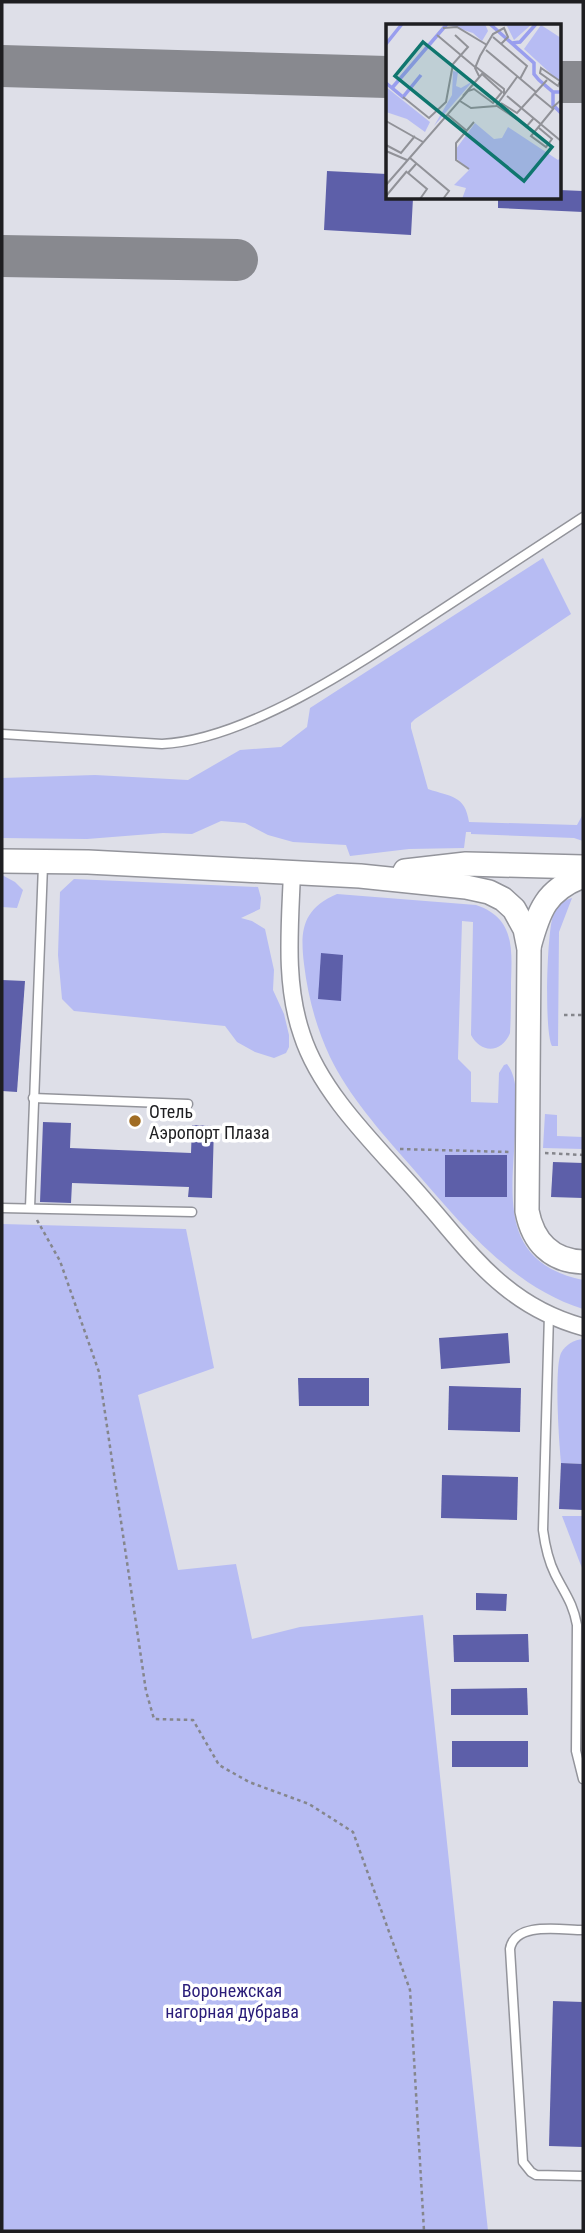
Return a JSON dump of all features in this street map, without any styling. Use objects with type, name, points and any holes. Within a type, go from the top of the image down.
[{"type":"main road","points":[[2,861],[88,862],[360,876],[466,887],[489,892],[503,899],[514,909],[525,929],[529,949],[527,1211],[534,1236],[551,1254],[564,1260],[582,1263]]},
{"type":"main road","points":[[360,876],[466,864],[583,867]]},
{"type":"main road","points":[[529,949],[540,911],[550,896],[564,884],[583,876]]},
{"type":"street","points":[[292,872],[290,969],[298,1024],[312,1058],[349,1114],[484,1267],[521,1299],[549,1314],[583,1327]]},
{"type":"lane","points":[[2,734],[162,744],[185,743],[214,735],[300,696],[352,667],[583,517]]},
{"type":"lane","points":[[30,1208],[43,862]]},
{"type":"lane","points":[[33,1098],[188,1104]]},
{"type":"lane","points":[[2,1208],[192,1212]]},
{"type":"lane","points":[[549,1314],[542,1530],[550,1563],[574,1607],[577,1625],[576,1751],[583,1779]]},
{"type":"lane","points":[[583,1930],[523,1931],[514,1938],[510,1949],[523,2162],[536,2175],[583,2176]]},
{"type":"path","points":[[564,1015],[583,1015]]},
{"type":"path","points":[[400,1149],[583,1155]]},
{"type":"path","points":[[30,1208],[60,1261],[99,1372],[146,1691],[154,1719],[193,1720],[219,1765],[249,1782],[309,1804],[353,1832],[410,1990],[424,2231]]},
{"type":"green space","points":[[543,558],[571,614],[415,719],[411,728],[428,789],[456,798],[464,807],[469,822],[577,825],[583,814],[583,841],[574,838],[466,832],[464,848],[409,849],[350,856],[346,845],[293,842],[268,835],[245,823],[221,821],[192,834],[163,833],[87,839],[2,838],[2,778],[95,775],[188,780],[240,750],[281,747],[307,727],[310,708]]},
{"type":"green space","points":[[2,875],[23,890],[17,908],[2,907]]},
{"type":"green space","points":[[74,879],[258,887],[260,909],[241,918],[265,929],[274,970],[273,990],[284,1014],[289,1035],[286,1053],[274,1058],[255,1052],[237,1042],[225,1026],[74,1011],[62,999],[58,955],[60,892]]},
{"type":"green space","points":[[337,894],[476,905],[489,911],[504,926],[511,947],[510,1033],[502,1044],[491,1049],[480,1046],[471,1035],[473,922],[462,921],[458,1059],[471,1072],[471,1102],[498,1103],[499,1073],[504,1065],[507,1064],[510,1069],[515,1081],[516,1095],[513,1169],[515,1218],[522,1238],[534,1256],[554,1270],[583,1280],[583,1309],[531,1284],[508,1268],[466,1229],[387,1139],[338,1071],[325,1046],[313,1012],[303,952],[303,931],[310,914],[325,900]]},
{"type":"green space","points":[[572,898],[559,932],[558,1046],[552,1046],[547,1003],[551,926],[558,907]]},
{"type":"green space","points":[[545,1114],[557,1115],[557,1136],[583,1137],[583,1149],[543,1148]]},
{"type":"green space","name":"Воронежская нагорная дубрава","points":[[2,1224],[186,1229],[214,1368],[138,1395],[178,1570],[236,1564],[252,1639],[300,1627],[423,1615],[488,2231],[2,2231]]},
{"type":"green space","points":[[583,1339],[583,1464],[561,1463],[559,1362],[565,1347],[573,1341]]},
{"type":"green space","points":[[562,1516],[583,1516],[583,1570],[580,1563]]},
{"type":"building","points":[[327,171],[386,174],[386,200],[413,200],[411,235],[324,230]]},
{"type":"building","points":[[560,190],[583,191],[583,212],[498,208],[498,200],[560,200]]},
{"type":"building","points":[[321,953],[343,955],[341,1001],[318,999]]},
{"type":"building","points":[[2,980],[25,981],[17,1092],[2,1091]]},
{"type":"building","points":[[43,1122],[71,1123],[70,1148],[191,1153],[192,1125],[214,1126],[212,1198],[188,1197],[189,1187],[72,1183],[71,1203],[40,1202]]},
{"type":"building","points":[[445,1155],[507,1155],[507,1197],[445,1197]]},
{"type":"building","points":[[553,1162],[583,1163],[583,1198],[551,1197]]},
{"type":"building","points":[[508,1333],[510,1363],[441,1369],[439,1338]]},
{"type":"building","points":[[298,1378],[369,1378],[369,1406],[299,1406]]},
{"type":"building","points":[[449,1386],[521,1388],[520,1432],[448,1430]]},
{"type":"building","points":[[561,1463],[583,1464],[583,1510],[559,1509]]},
{"type":"building","points":[[442,1475],[518,1477],[517,1520],[441,1518]]},
{"type":"building","points":[[476,1593],[507,1594],[506,1611],[476,1610]]},
{"type":"building","points":[[528,1634],[529,1662],[454,1662],[453,1635]]},
{"type":"building","points":[[527,1688],[528,1715],[451,1715],[451,1689]]},
{"type":"building","points":[[452,1741],[528,1741],[528,1767],[452,1767]]},
{"type":"building","points":[[553,2001],[583,2002],[583,2147],[549,2146]]},
{"type":"taxiway","points":[[2,66],[386,77]]},
{"type":"taxiway","points":[[560,82],[583,82]]},
{"type":"taxiway","points":[[2,256],[237,260]]},
{"type":"place","name":"Отель Аэропорт Плаза","points":[[135,1121]]}]
